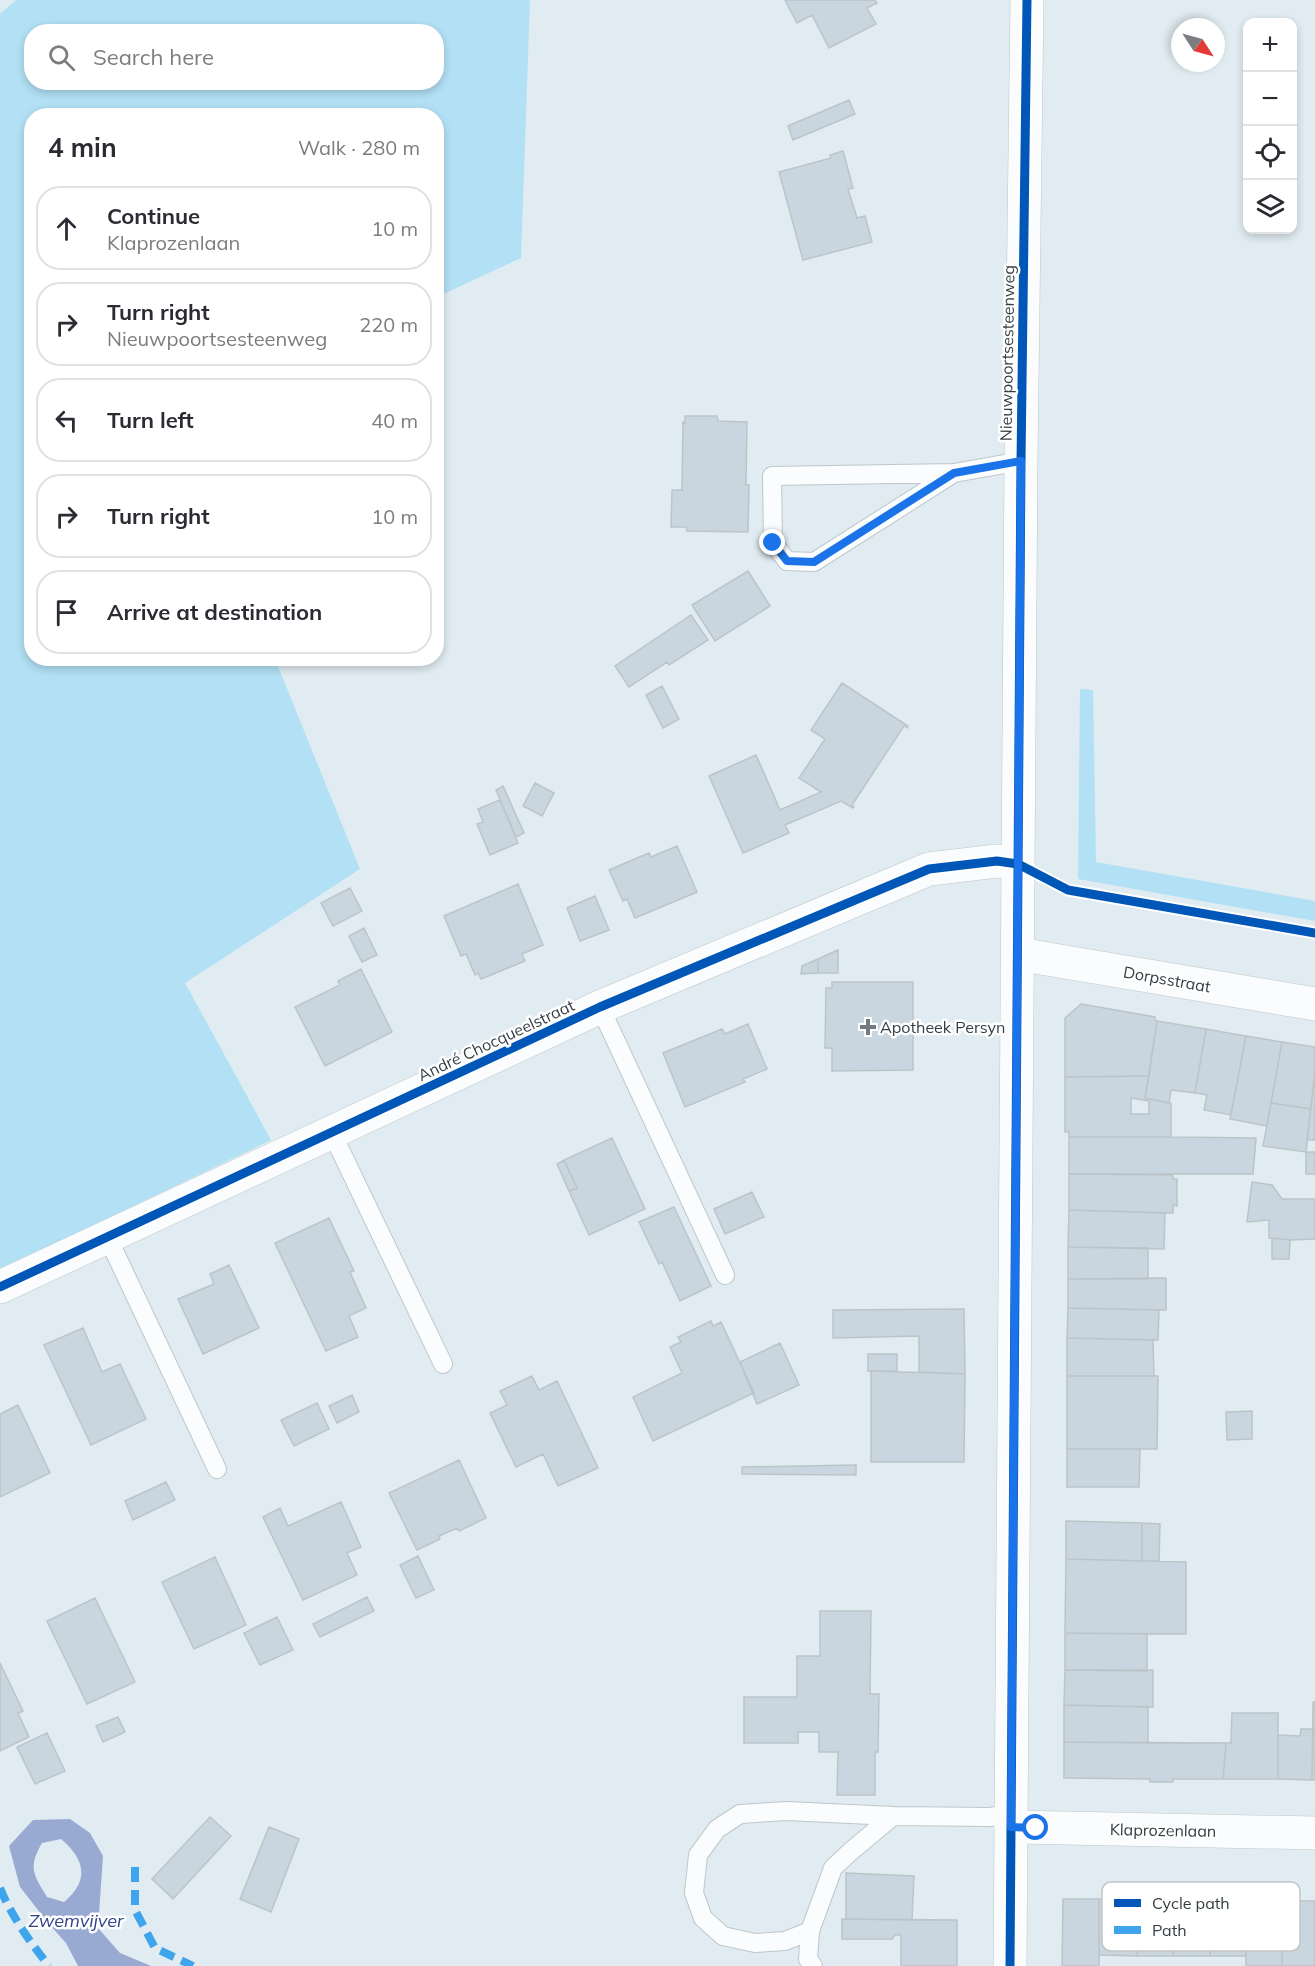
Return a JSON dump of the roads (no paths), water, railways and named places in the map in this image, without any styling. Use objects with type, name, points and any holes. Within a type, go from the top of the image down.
[{"type":"main road","name":"Nieuwpoortsesteenweg","points":[[1010,1966],[1021,461],[1027,0]]},
{"type":"main road","name":"André Chocqueelstraat","points":[[0,1287],[600,1007],[929,869],[997,861],[1018,864]]},
{"type":"main road","name":"Dorpsstraat","points":[[1018,954],[1315,1004]]},
{"type":"main road","name":"Klaprozenlaan","points":[[1011,1821],[1315,1833]]},
{"type":"lane","points":[[954,473],[814,562],[787,561],[773,543],[772,476],[954,473],[1021,461]]},
{"type":"lane","points":[[600,1007],[725,1275]]},
{"type":"lane","points":[[332,1133],[443,1364]]},
{"type":"lane","points":[[108,1238],[217,1469]]},
{"type":"lane","points":[[810,1932],[785,1941],[755,1943],[723,1936],[703,1918],[694,1893],[698,1855],[717,1829],[740,1814],[787,1811],[893,1816],[990,1816],[1011,1821]]},
{"type":"lane","points":[[813,1966],[808,1959],[810,1932],[833,1868],[893,1816]]},
{"type":"water","name":"Zwemvijver","points":[[70,1819],[90,1833],[103,1856],[98,1928],[120,1953],[151,1966],[78,1966],[66,1943],[20,1887],[9,1846],[33,1820]],"holes":[[[61,1839],[79,1862],[81,1878],[78,1886],[64,1902],[47,1897],[38,1882],[34,1865],[42,1843]]]},
{"type":"place","name":"Apotheek Persyn","points":[[868,1027]]}]
